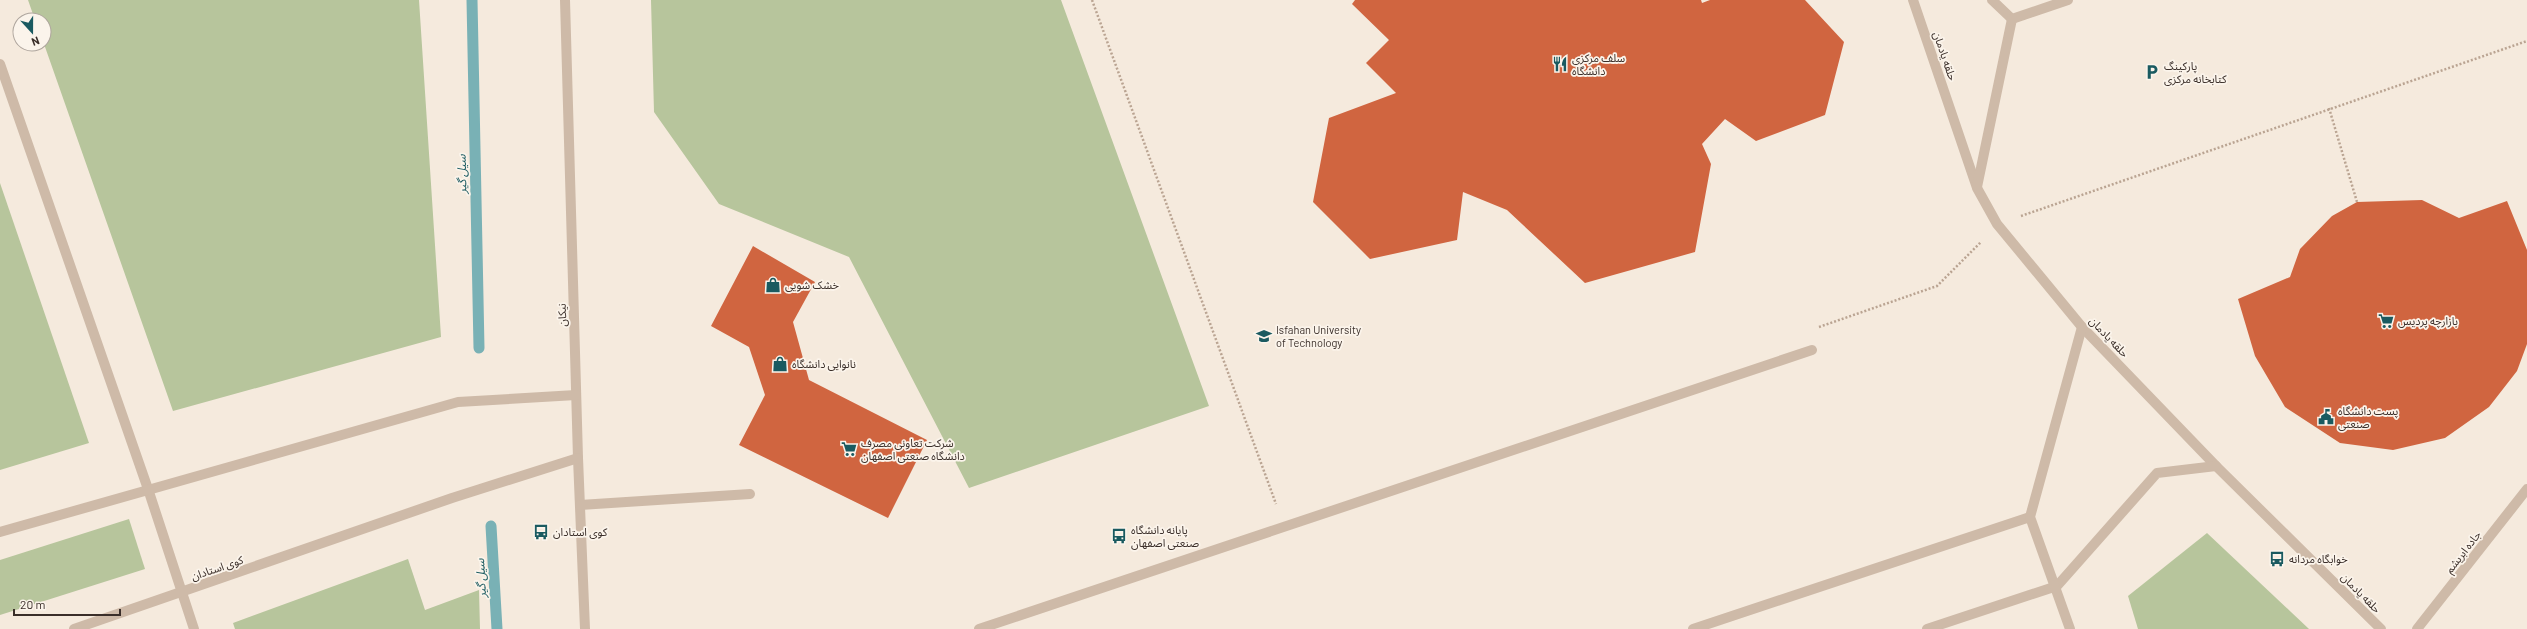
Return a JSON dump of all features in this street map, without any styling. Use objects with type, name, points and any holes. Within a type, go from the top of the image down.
[{"type":"street","name":"نیکان","points":[[565,0],[578,458],[585,629]]},
{"type":"street","name":"حلقه یادمان","points":[[1913,0],[1977,188],[1997,224],[2082,327],[2216,466],[2380,629]]},
{"type":"street","points":[[1992,0],[2012,19]]},
{"type":"street","points":[[2012,19],[2068,0]]},
{"type":"street","points":[[1977,188],[2012,19]]},
{"type":"street","points":[[0,64],[148,489],[194,629]]},
{"type":"street","points":[[2070,629],[2056,586],[2030,517],[2082,327]]},
{"type":"street","points":[[979,629],[1812,350]]},
{"type":"street","points":[[0,532],[458,402],[576,395]]},
{"type":"street","name":"کوی استادان","points":[[74,629],[182,593],[452,498],[578,458]]},
{"type":"street","points":[[1927,629],[2056,586],[2157,473],[2216,466]]},
{"type":"street","name":"جاده ابریشم","points":[[2417,629],[2527,489]]},
{"type":"street","points":[[580,505],[750,494]]},
{"type":"street","points":[[1694,629],[2030,517]]},
{"type":"path","points":[[1092,0],[1285,527]]},
{"type":"path","points":[[1812,350],[1806,332],[1937,286],[1997,224],[2329,108],[2527,41]]},
{"type":"path","points":[[2329,108],[2357,202]]},
{"type":"green space","points":[[28,0],[419,0],[441,337],[173,411],[47,52],[52,52],[52,12],[32,12]]},
{"type":"green space","points":[[651,0],[1061,0],[1209,406],[969,488],[849,257],[719,204],[654,112]]},
{"type":"green space","points":[[0,183],[89,443],[0,470]]},
{"type":"green space","points":[[129,519],[145,569],[0,615],[0,560]]},
{"type":"green space","points":[[2207,533],[2309,629],[2138,629],[2128,596]]},
{"type":"green space","points":[[408,559],[425,610],[479,590],[480,629],[235,629],[233,623]]},
{"type":"building","points":[[1355,0],[1701,0],[1702,3],[1710,0],[1805,0],[1844,42],[1825,115],[1756,141],[1725,119],[1702,144],[1711,164],[1695,252],[1585,283],[1507,210],[1463,192],[1457,240],[1370,259],[1313,202],[1329,118],[1396,93],[1366,63],[1389,40],[1352,4]]},
{"type":"building","name":"بازارچه پردیس","points":[[2422,200],[2459,218],[2507,201],[2527,250],[2527,344],[2517,371],[2489,407],[2445,438],[2393,450],[2340,443],[2285,407],[2255,356],[2238,299],[2290,277],[2300,249],[2332,216],[2357,202]]},
{"type":"building","points":[[753,246],[815,282],[793,322],[809,380],[927,440],[888,518],[739,445],[765,395],[749,347],[711,326]]},
{"type":"waterway","name":"سیل گیر","points":[[472,0],[479,348]]},
{"type":"waterway","name":"سیل گیر","points":[[491,526],[497,629]]},
{"type":"place","name":"سلف مرکزی دانشگاه","points":[[1560,64]]},
{"type":"place","name":"پارکینگ کتابخانه مرکزی","points":[[2152,72]]},
{"type":"place","name":"خشک شویی","points":[[773,285]]},
{"type":"place","name":"بازارچه پردیس","points":[[2386,321]]},
{"type":"place","name":"Isfahan University of Technology","points":[[1264,336]]},
{"type":"place","name":"نانوایی دانشگاه","points":[[780,364]]},
{"type":"place","name":"پست دانشگاه صنعتی","points":[[2326,417]]},
{"type":"place","name":"شرکت تعاونی مصرف دانشگاه صنعتی اصفهان","points":[[849,449]]},
{"type":"place","name":"کوی استادان","points":[[541,532]]},
{"type":"place","name":"پایانه دانشگاه صنعتی اصفهان","points":[[1119,536]]},
{"type":"place","name":"خوابگاه مردانه","points":[[2277,559]]}]
